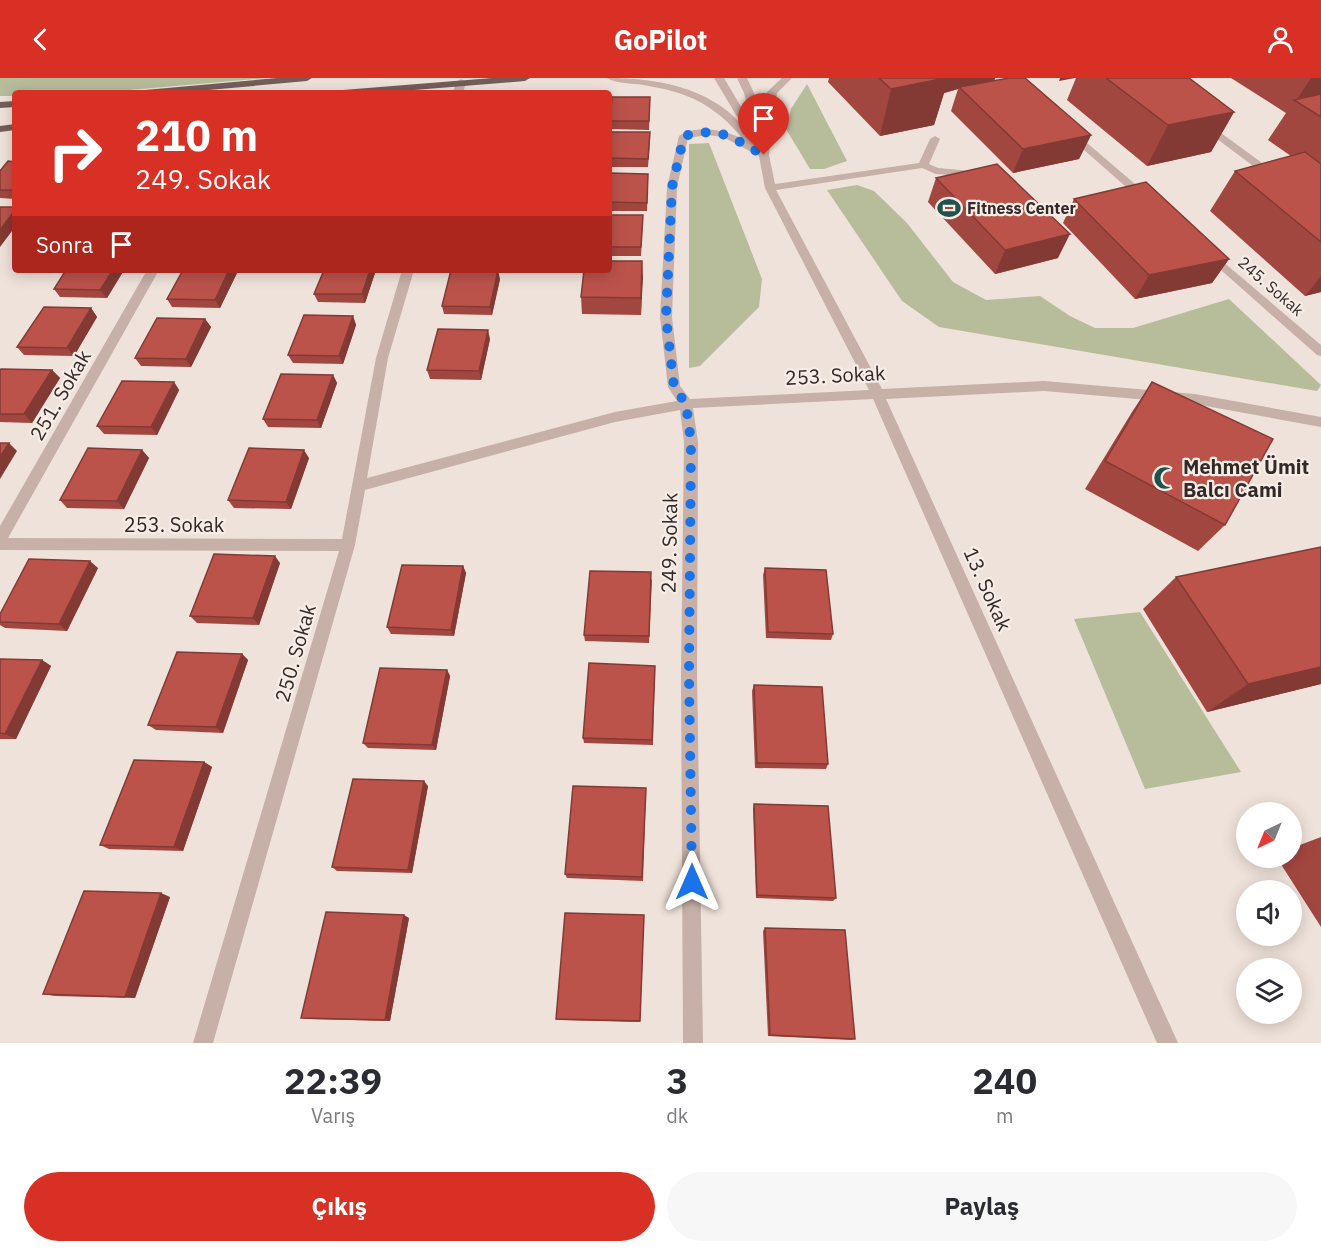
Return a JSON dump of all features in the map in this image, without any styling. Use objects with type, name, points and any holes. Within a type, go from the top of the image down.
[{"type":"main road","points":[[177,90],[307,78]]},
{"type":"main road","points":[[375,90],[525,78]]},
{"type":"street","points":[[612,78],[674,88],[699,98],[721,110],[764,155]]},
{"type":"street","points":[[719,78],[764,155]]},
{"type":"street","points":[[742,78],[749,93],[764,155]]},
{"type":"street","points":[[764,155],[772,92],[787,78]]},
{"type":"street","points":[[459,90],[461,82]]},
{"type":"street","points":[[1194,117],[1285,185]]},
{"type":"street","points":[[1060,124],[1150,202]]},
{"type":"street","name":"249. Sokak","points":[[693,1043],[689,674],[691,442],[686,404],[674,387],[666,317],[672,187],[684,136],[702,132],[722,133],[764,155]]},
{"type":"street","points":[[923,165],[935,139]]},
{"type":"street","name":"13. Sokak","points":[[764,155],[770,188],[877,394],[1168,1043]]},
{"type":"street","points":[[770,188],[923,165],[936,171],[984,175]]},
{"type":"street","name":"245. Sokak","points":[[1195,242],[1321,352]]},
{"type":"street","name":"251. Sokak","points":[[0,539],[151,273]]},
{"type":"street","name":"250. Sokak","points":[[202,1043],[348,545],[382,358],[407,273]]},
{"type":"street","name":"253. Sokak","points":[[359,486],[615,417],[686,404],[1044,386],[1195,399],[1321,422]]},
{"type":"street","name":"253. Sokak","points":[[0,544],[348,545]]},
{"type":"green space","points":[[0,78],[269,78],[129,90],[12,90],[12,96],[0,96]]},
{"type":"green space","points":[[807,84],[847,161],[824,169],[810,169],[786,129],[791,109]]},
{"type":"green space","points":[[709,143],[762,279],[759,307],[700,366],[689,368],[689,144]]},
{"type":"green space","points":[[857,185],[874,191],[907,223],[953,282],[986,300],[1040,296],[1070,316],[1095,328],[1133,328],[1229,299],[1321,385],[1317,391],[939,327],[902,301],[827,190]]},
{"type":"green space","points":[[1140,612],[1241,772],[1145,789],[1074,619]]},
{"type":"building","points":[[879,78],[945,78],[891,89]]},
{"type":"building","points":[[1009,78],[1025,78],[1091,135],[1023,149],[959,87]]},
{"type":"building","points":[[1106,78],[1189,78],[1234,112],[1168,125]]},
{"type":"building","points":[[1321,94],[1321,117],[1294,100]]},
{"type":"building","points":[[612,97],[650,97],[649,121],[612,121]]},
{"type":"building","points":[[612,132],[650,132],[648,159],[612,158]]},
{"type":"building","points":[[1305,152],[1321,164],[1321,242],[1235,171]]},
{"type":"building","points":[[8,161],[12,162],[12,190],[0,190],[0,171]]},
{"type":"building","points":[[997,164],[1070,234],[1005,250],[936,178]]},
{"type":"building","points":[[612,173],[648,174],[647,203],[612,202]]},
{"type":"building","points":[[1146,182],[1229,259],[1149,275],[1074,199]]},
{"type":"building","points":[[0,207],[12,207],[12,214],[0,230]]},
{"type":"building","points":[[612,215],[643,215],[641,247],[612,247]]},
{"type":"building","points":[[612,261],[642,261],[641,298],[581,297],[584,273],[612,273]]},
{"type":"building","points":[[64,273],[111,273],[100,290],[54,289]]},
{"type":"building","points":[[181,273],[228,273],[215,300],[167,299]]},
{"type":"building","points":[[323,273],[369,273],[362,294],[314,294]]},
{"type":"building","points":[[450,273],[497,273],[490,307],[442,306]]},
{"type":"building","points":[[44,307],[91,308],[67,348],[17,347]]},
{"type":"building","points":[[304,315],[353,316],[339,356],[288,355]]},
{"type":"building","points":[[157,318],[205,319],[186,359],[135,358]]},
{"type":"building","points":[[438,329],[488,330],[479,371],[427,370]]},
{"type":"building","points":[[1,369],[52,370],[24,414],[0,414]]},
{"type":"building","points":[[281,374],[333,375],[317,420],[263,419]]},
{"type":"building","points":[[122,381],[174,382],[151,427],[97,426]]},
{"type":"building","points":[[1152,382],[1273,439],[1225,525],[1105,461]]},
{"type":"building","points":[[0,443],[9,443],[0,457]]},
{"type":"building","points":[[88,448],[142,450],[117,501],[60,500]]},
{"type":"building","points":[[249,448],[304,450],[286,502],[228,500]]},
{"type":"building","points":[[1321,547],[1321,667],[1248,684],[1176,577]]},
{"type":"building","points":[[214,554],[275,556],[253,618],[190,616]]},
{"type":"building","points":[[29,559],[90,561],[59,624],[0,622],[0,614]]},
{"type":"building","points":[[402,565],[463,566],[451,630],[387,627]]},
{"type":"building","points":[[765,568],[826,570],[833,634],[768,632]]},
{"type":"building","points":[[590,571],[651,572],[649,636],[584,635]]},
{"type":"building","points":[[177,652],[242,654],[216,727],[148,725]]},
{"type":"building","points":[[0,659],[42,660],[5,734],[0,733]]},
{"type":"building","points":[[589,663],[655,666],[652,740],[583,738]]},
{"type":"building","points":[[380,668],[447,670],[432,745],[363,743]]},
{"type":"building","points":[[754,685],[822,687],[828,764],[757,763]]},
{"type":"building","points":[[134,760],[204,762],[174,847],[100,845]]},
{"type":"building","points":[[353,779],[424,781],[408,870],[332,867]]},
{"type":"building","points":[[573,786],[646,788],[642,877],[565,874]]},
{"type":"building","points":[[754,804],[828,806],[836,898],[757,895]]},
{"type":"building","points":[[84,891],[161,893],[125,997],[43,994]]},
{"type":"building","points":[[326,912],[404,915],[385,1020],[301,1018]]},
{"type":"building","points":[[565,913],[644,915],[640,1021],[556,1019]]},
{"type":"building","points":[[765,928],[845,930],[855,1039],[770,1035]]},
{"type":"place","name":"Fitness Center","points":[[949,208]]},
{"type":"place","name":"Mehmet Ümit Balcı Cami","points":[[1165,478]]},
{"type":"route","points":[[692,882],[689,674],[691,442],[686,404],[674,387],[666,317],[672,187],[684,136],[702,132],[722,133],[764,155]]}]
